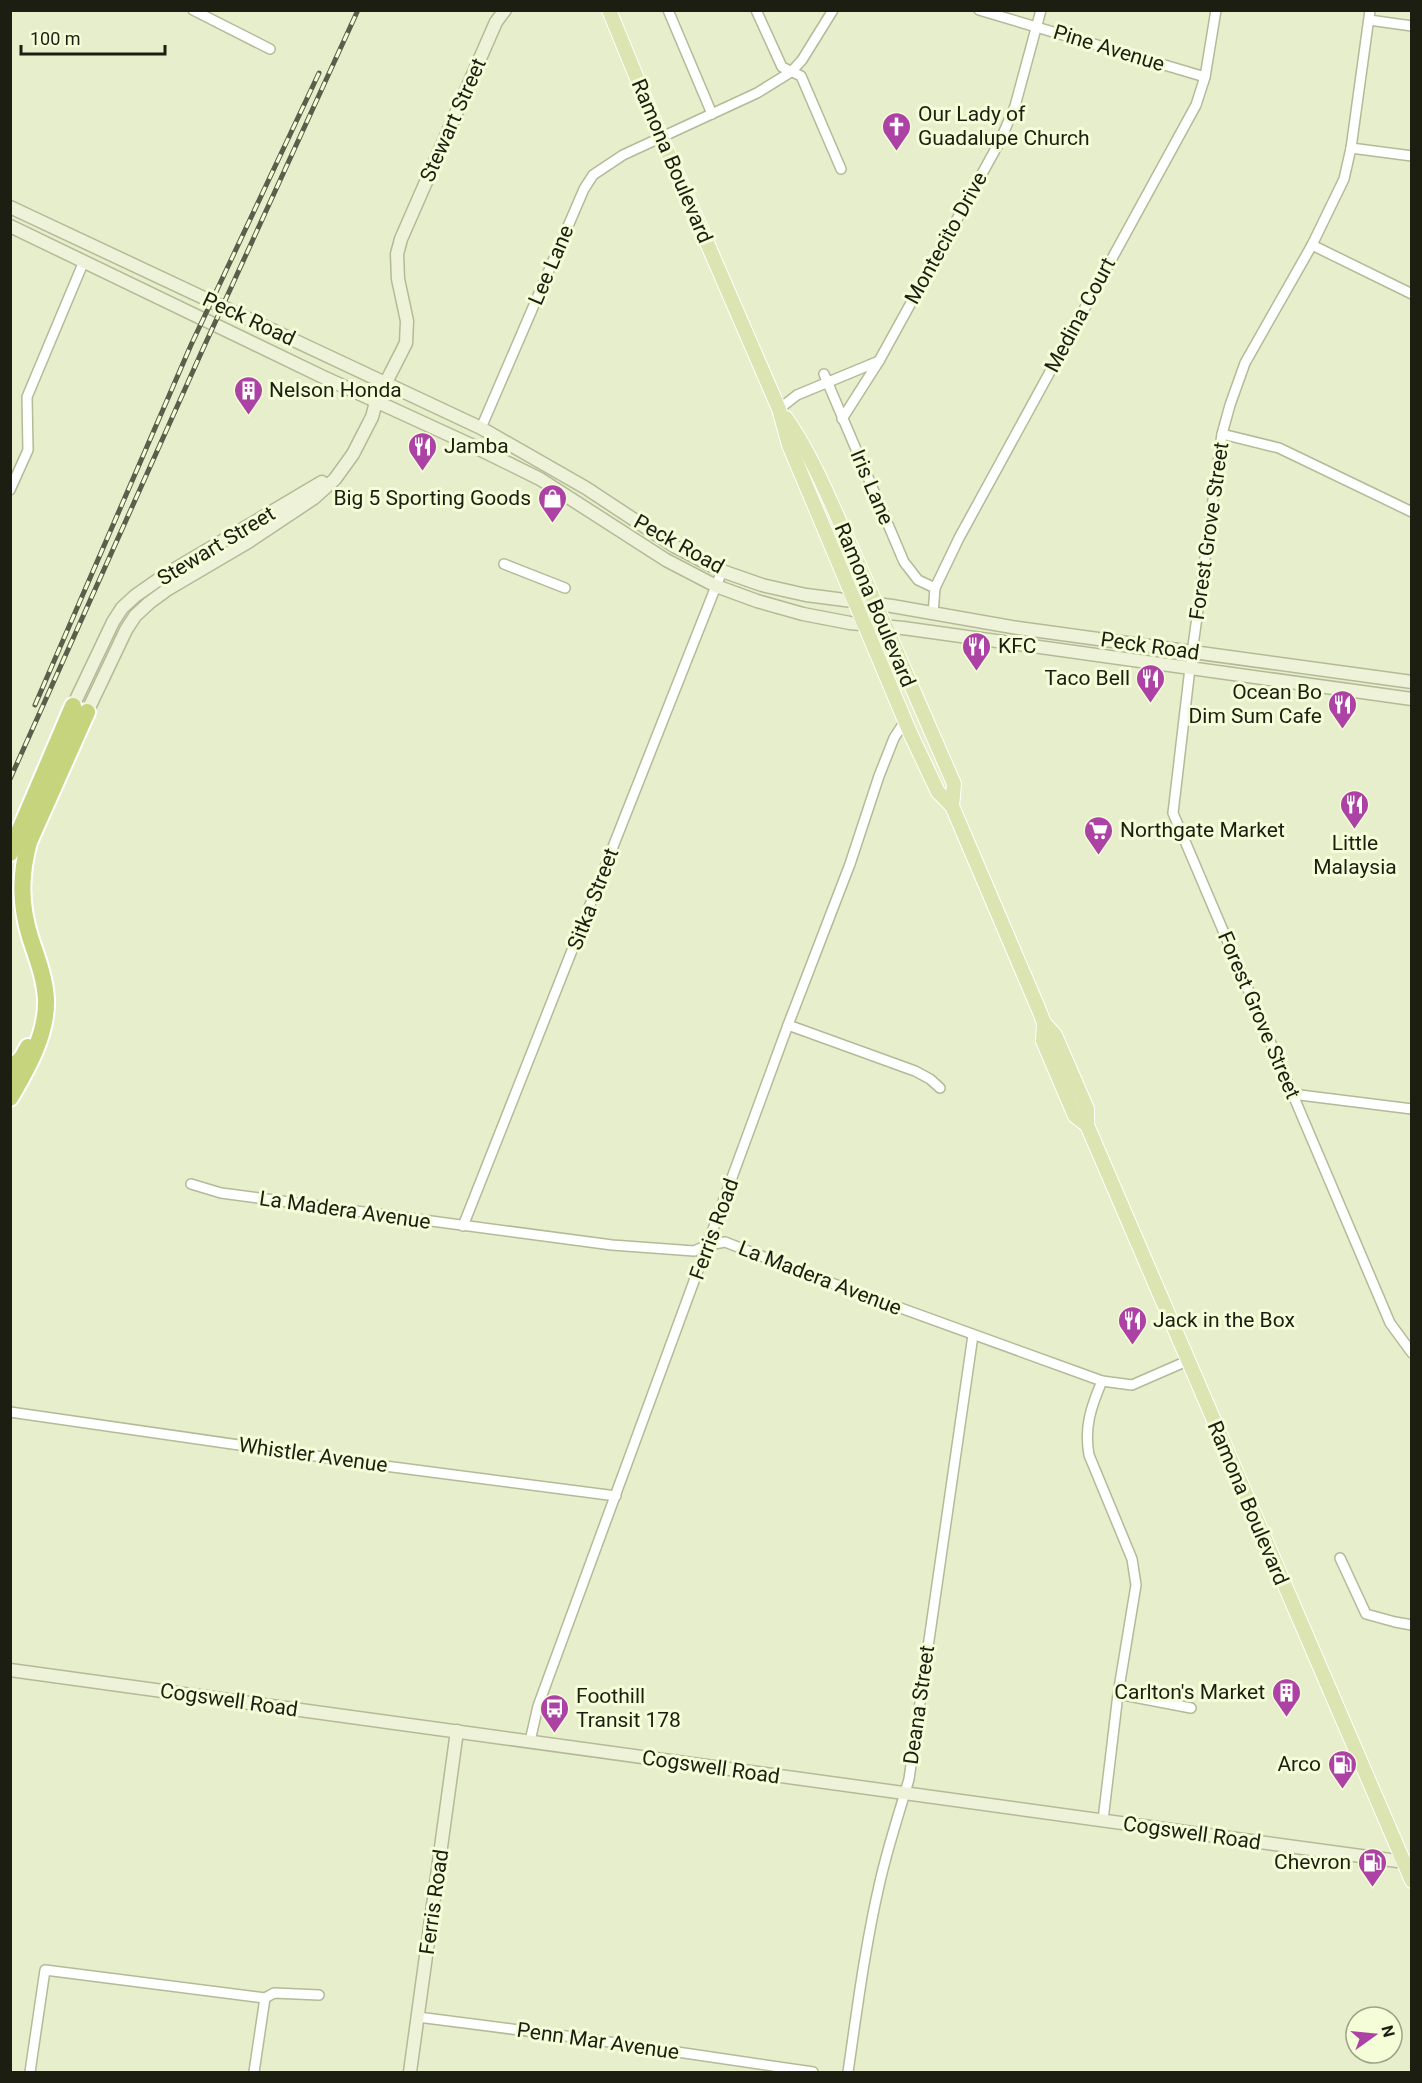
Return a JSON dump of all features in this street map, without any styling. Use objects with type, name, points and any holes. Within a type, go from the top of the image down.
[{"type":"highway","points":[[10,853],[80,709]]},
{"type":"highway","points":[[10,1098],[28,1067],[38,1043],[46,1001],[41,969],[22,904],[24,861],[29,842],[80,709]]},
{"type":"highway","points":[[10,901],[34,980],[38,1002],[37,1016],[29,1046],[22,1058],[10,1070]]},
{"type":"main road","name":"Stewart Street","points":[[80,709],[99,650],[122,608],[165,575],[318,486],[346,454],[366,411],[376,402],[406,343],[407,321],[398,279],[398,254],[401,239],[496,22],[505,10]]},
{"type":"main road","name":"Ramona Boulevard","points":[[609,10],[779,409],[789,445],[905,721],[938,792],[952,806],[1044,1023],[1055,1035],[1087,1109],[1087,1125],[1187,1361],[1407,1862],[1412,1881]]},
{"type":"main road","name":"Peck Road","points":[[10,207],[481,429],[586,488],[674,546],[722,571],[762,585],[806,596],[875,604],[1031,630],[1412,682]]},
{"type":"main road","name":"Peck Road","points":[[10,226],[540,479],[666,560],[716,586],[757,601],[803,614],[865,625],[1412,699]]},
{"type":"main road","name":"Ramona Boulevard","points":[[779,409],[801,440],[870,589],[954,784],[952,806]]},
{"type":"main road","points":[[1029,646],[1031,630]]},
{"type":"main road","points":[[1366,693],[1369,676]]},
{"type":"main road","name":"Cogswell Road","points":[[10,1670],[1407,1862]]},
{"type":"main road","name":"Ferris Road","points":[[410,2073],[457,1731]]},
{"type":"street","points":[[193,10],[270,50]]},
{"type":"street","points":[[668,10],[712,114]]},
{"type":"street","points":[[756,10],[782,67],[801,76],[841,169]]},
{"type":"street","points":[[791,72],[802,60],[833,10]]},
{"type":"street","name":"Pine Avenue","points":[[979,10],[1205,77]]},
{"type":"street","name":"Montecito Drive","points":[[842,419],[879,361],[1000,141],[1015,106],[1041,10]]},
{"type":"street","name":"Medina Court","points":[[933,614],[935,588],[959,538],[1196,105],[1205,77],[1216,10]]},
{"type":"street","points":[[1370,15],[1412,26]]},
{"type":"street","name":"Forest Grove Street","points":[[1370,15],[1351,148],[1344,179],[1312,245],[1245,363],[1222,434],[1173,813],[1390,1323],[1412,1353]]},
{"type":"street","name":"Lee Lane","points":[[481,429],[584,189],[593,174],[623,155],[757,93],[791,72]]},
{"type":"street","points":[[1351,148],[1412,156]]},
{"type":"street","points":[[1312,245],[1412,294]]},
{"type":"street","points":[[10,490],[28,450],[27,397],[84,261]]},
{"type":"street","points":[[779,409],[825,378],[879,361]]},
{"type":"street","name":"Iris Lane","points":[[825,378],[904,562],[918,580],[935,588]]},
{"type":"street","points":[[1222,434],[1279,448],[1412,512]]},
{"type":"street","points":[[504,564],[565,588]]},
{"type":"street","name":"Sitka Street","points":[[463,1226],[722,571]]},
{"type":"street","name":"Ferris Road","points":[[530,1741],[538,1706],[788,1025],[850,864],[886,757],[905,721]]},
{"type":"street","points":[[788,1025],[915,1071],[930,1079],[940,1088]]},
{"type":"street","points":[[1292,1094],[1412,1109]]},
{"type":"street","name":"La Madera Avenue","points":[[191,1184],[221,1193],[612,1245],[694,1251],[708,1245],[725,1242],[1102,1381],[1132,1385],[1187,1361]]},
{"type":"street","name":"Deana Street","points":[[848,2073],[870,1928],[891,1839],[909,1779],[973,1335]]},
{"type":"street","points":[[1102,1381],[1090,1408],[1086,1439],[1089,1455],[1132,1559],[1136,1585],[1118,1694],[1102,1820]]},
{"type":"street","name":"Whistler Avenue","points":[[10,1412],[376,1465],[616,1496]]},
{"type":"street","points":[[1340,1558],[1365,1614],[1395,1623],[1412,1625]]},
{"type":"street","points":[[1118,1694],[1191,1708]]},
{"type":"street","points":[[30,2073],[45,1970],[265,1998],[274,1993],[319,1995]]},
{"type":"street","points":[[254,2073],[265,1998]]},
{"type":"street","name":"Penn Mar Avenue","points":[[418,2018],[589,2039],[813,2073]]},
{"type":"railway","points":[[10,779],[358,10]]},
{"type":"railway","points":[[35,705],[191,345],[319,73]]},
{"type":"place","name":"Our Lady of Guadalupe Church","points":[[897,152]]},
{"type":"place","name":"Nelson Honda","points":[[248,416]]},
{"type":"place","name":"Jamba","points":[[423,472]]},
{"type":"place","name":"Big 5 Sporting Goods","points":[[552,524]]},
{"type":"place","name":"KFC","points":[[977,672]]},
{"type":"place","name":"Taco Bell","points":[[1151,704]]},
{"type":"place","name":"Ocean Bo Dim Sum Cafe","points":[[1343,730]]},
{"type":"place","name":"Little Malaysia","points":[[1355,830]]},
{"type":"place","name":"Northgate Market","points":[[1099,856]]},
{"type":"place","name":"Jack in the Box","points":[[1132,1346]]},
{"type":"place","name":"Carlton's Market","points":[[1286,1718]]},
{"type":"place","name":"Foothill Transit 178","points":[[555,1734]]},
{"type":"place","name":"Arco","points":[[1342,1790]]},
{"type":"place","name":"Chevron","points":[[1372,1888]]}]
